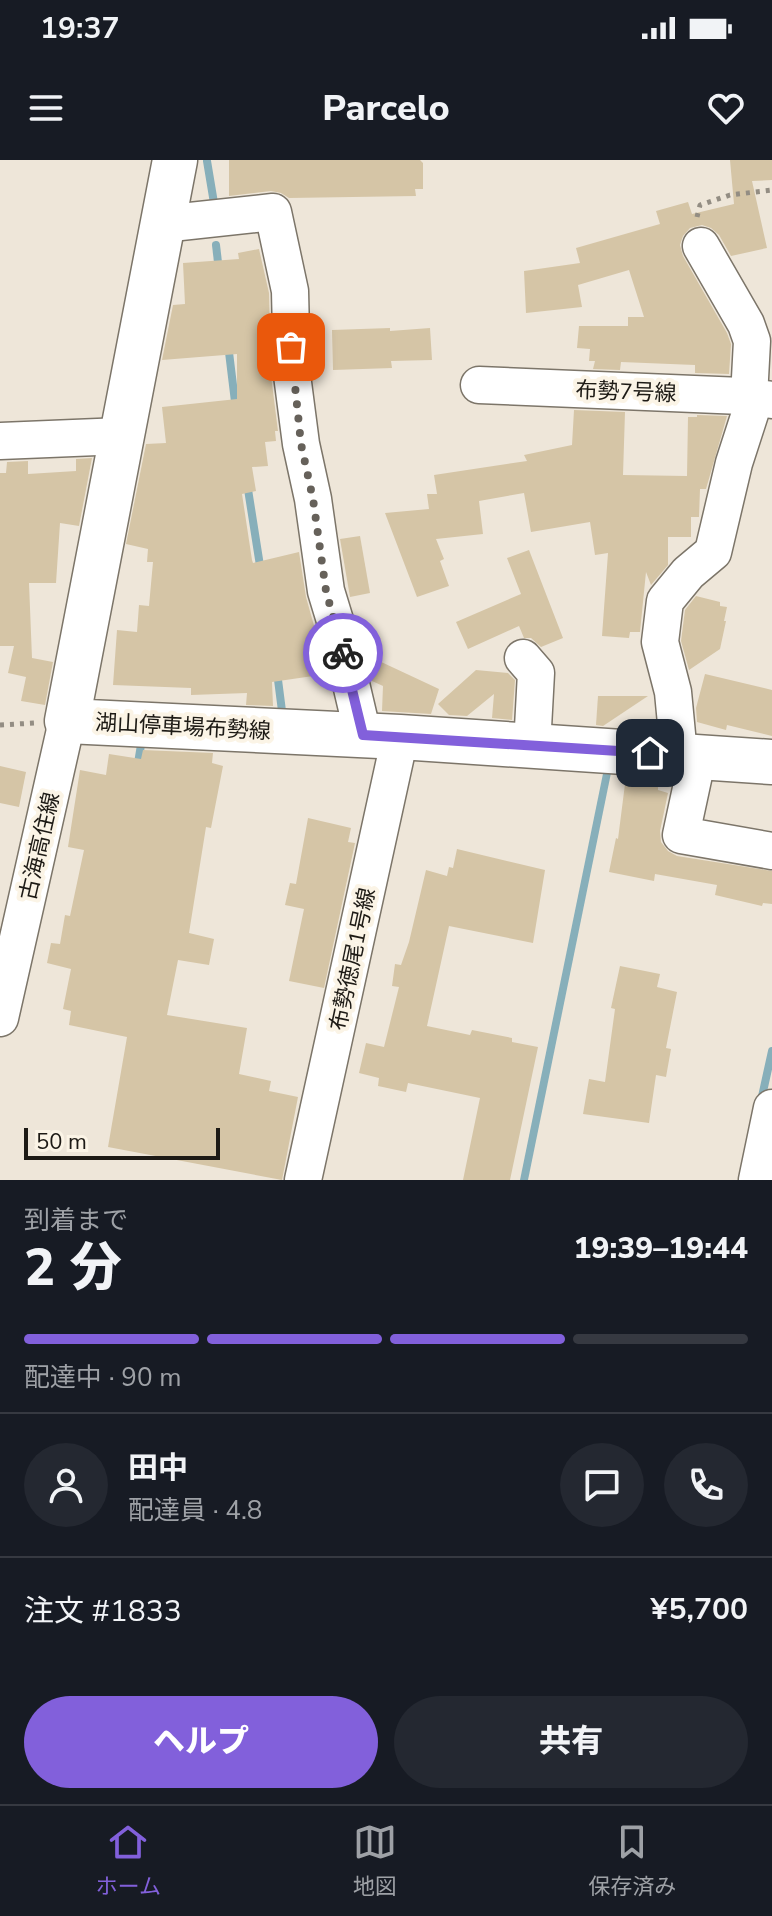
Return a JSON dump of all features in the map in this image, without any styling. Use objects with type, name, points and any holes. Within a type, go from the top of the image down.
[{"type":"main road","name":"湖山停車場布勢線","points":[[175,160],[67,721],[382,736],[772,762]]},
{"type":"street","name":"布勢徳尾1号線","points":[[162,224],[273,212],[290,291],[292,375],[326,591],[340,637],[382,736],[303,1180]]},
{"type":"street","points":[[701,246],[746,324],[752,341],[759,398],[734,463],[713,552],[674,588],[665,601],[660,626],[660,642],[689,756],[681,835],[772,851]]},
{"type":"street","name":"布勢7号線","points":[[479,385],[759,398]]},
{"type":"street","points":[[0,441],[122,436]]},
{"type":"street","points":[[523,658],[536,673],[532,746]]},
{"type":"street","name":"古海高住線","points":[[0,1018],[67,721]]},
{"type":"street","points":[[757,1180],[772,1108]]},
{"type":"path","points":[[701,246],[697,214],[700,205],[730,195],[772,190]]},
{"type":"water","points":[[606,759],[612,768],[528,1180],[520,1180]]},
{"type":"building","points":[[229,160],[420,160],[423,163],[423,189],[415,189],[416,196],[289,198],[271,191],[229,196]]},
{"type":"building","points":[[730,160],[772,160],[772,180],[752,181],[767,248],[731,256],[719,235],[702,225],[690,228],[680,245],[683,256],[727,333],[731,344],[729,374],[695,373],[695,365],[621,362],[620,370],[593,369],[595,361],[589,361],[590,349],[577,348],[579,326],[628,326],[628,317],[644,317],[629,270],[578,285],[582,307],[526,313],[524,271],[580,263],[576,248],[660,224],[656,211],[688,202],[692,214],[734,204]]},
{"type":"building","points":[[259,249],[269,293],[271,376],[278,431],[275,431],[276,441],[265,442],[268,466],[252,467],[256,491],[242,494],[252,560],[253,563],[299,552],[306,597],[325,665],[313,667],[313,676],[272,682],[273,706],[246,705],[247,693],[191,695],[191,688],[113,685],[117,630],[137,632],[139,605],[149,606],[153,562],[147,562],[148,549],[126,544],[146,444],[166,443],[162,407],[237,399],[237,354],[162,360],[173,305],[185,304],[183,263],[239,259],[238,253]]},
{"type":"building","points":[[390,328],[390,331],[430,328],[432,360],[391,361],[392,368],[333,370],[332,330]]},
{"type":"building","points":[[574,410],[625,412],[623,475],[687,476],[688,417],[727,416],[706,489],[700,489],[699,517],[691,517],[691,537],[668,537],[668,565],[651,585],[646,572],[640,632],[630,632],[629,638],[602,636],[608,553],[595,555],[590,522],[531,532],[524,493],[479,501],[483,534],[436,539],[449,586],[417,597],[385,513],[429,509],[427,494],[437,494],[434,475],[527,461],[524,455],[572,445]]},
{"type":"building","points":[[92,458],[79,526],[60,523],[56,583],[29,583],[32,658],[53,662],[45,705],[21,701],[26,677],[8,673],[14,646],[0,646],[0,473],[6,473],[7,462],[28,461],[28,474],[76,471],[76,459]]},
{"type":"building","points":[[360,536],[370,593],[350,597],[340,539]]},
{"type":"building","points":[[529,550],[563,638],[541,647],[531,638],[524,638],[519,626],[468,649],[456,622],[521,594],[507,558]]},
{"type":"building","points":[[696,596],[727,607],[726,621],[720,649],[689,670],[681,641],[685,610]]},
{"type":"building","points":[[377,660],[439,689],[431,714],[382,711],[383,686],[372,681],[371,676]]},
{"type":"building","points":[[476,670],[508,673],[515,680],[512,720],[492,718],[494,694],[467,716],[449,715],[438,704]]},
{"type":"building","points":[[705,674],[772,690],[772,736],[727,725],[726,730],[697,722],[696,708]]},
{"type":"building","points":[[598,696],[648,696],[603,726],[596,725]]},
{"type":"building","points":[[143,750],[213,753],[212,763],[223,766],[211,828],[206,827],[189,933],[214,939],[209,965],[178,960],[167,1015],[247,1028],[239,1074],[271,1081],[269,1091],[298,1097],[282,1180],[108,1147],[127,1037],[69,1025],[71,1011],[63,1009],[71,969],[47,963],[51,943],[60,944],[65,915],[70,916],[84,850],[68,847],[80,770],[106,775],[109,754],[141,759]]},
{"type":"building","points":[[0,766],[26,772],[19,807],[0,803]]},
{"type":"building","points":[[625,784],[658,784],[658,790],[668,793],[660,831],[661,842],[668,851],[677,856],[772,871],[772,904],[763,903],[762,906],[715,895],[717,885],[655,874],[654,881],[609,872],[618,839]]},
{"type":"building","points":[[308,818],[351,828],[348,842],[355,843],[324,988],[289,981],[304,909],[285,905],[290,883],[296,884]]},
{"type":"building","points":[[457,849],[545,870],[533,943],[449,926],[427,1026],[470,1035],[472,1030],[538,1047],[510,1180],[463,1180],[480,1098],[408,1083],[406,1092],[378,1086],[379,1078],[359,1073],[366,1043],[384,1047],[399,987],[392,986],[395,964],[401,965],[409,942],[426,870],[447,876],[449,867],[453,868]]},
{"type":"building","points":[[620,966],[660,974],[657,987],[677,992],[666,1048],[671,1049],[666,1077],[656,1075],[649,1123],[583,1114],[589,1079],[605,1082],[615,1009],[611,1008]]},
{"type":"waterway","points":[[207,161],[214,203]]},
{"type":"waterway","points":[[216,245],[219,271]]},
{"type":"waterway","points":[[228,344],[236,410]]},
{"type":"waterway","points":[[247,483],[261,572]]},
{"type":"waterway","points":[[277,672],[282,711]]},
{"type":"waterway","points":[[137,769],[142,739]]},
{"type":"waterway","points":[[761,1101],[772,1051]]},
{"type":"way so far","points":[[291,347],[301,444],[313,499],[326,591],[343,653]]},
{"type":"route","points":[[343,653],[363,735],[650,753]]}]
